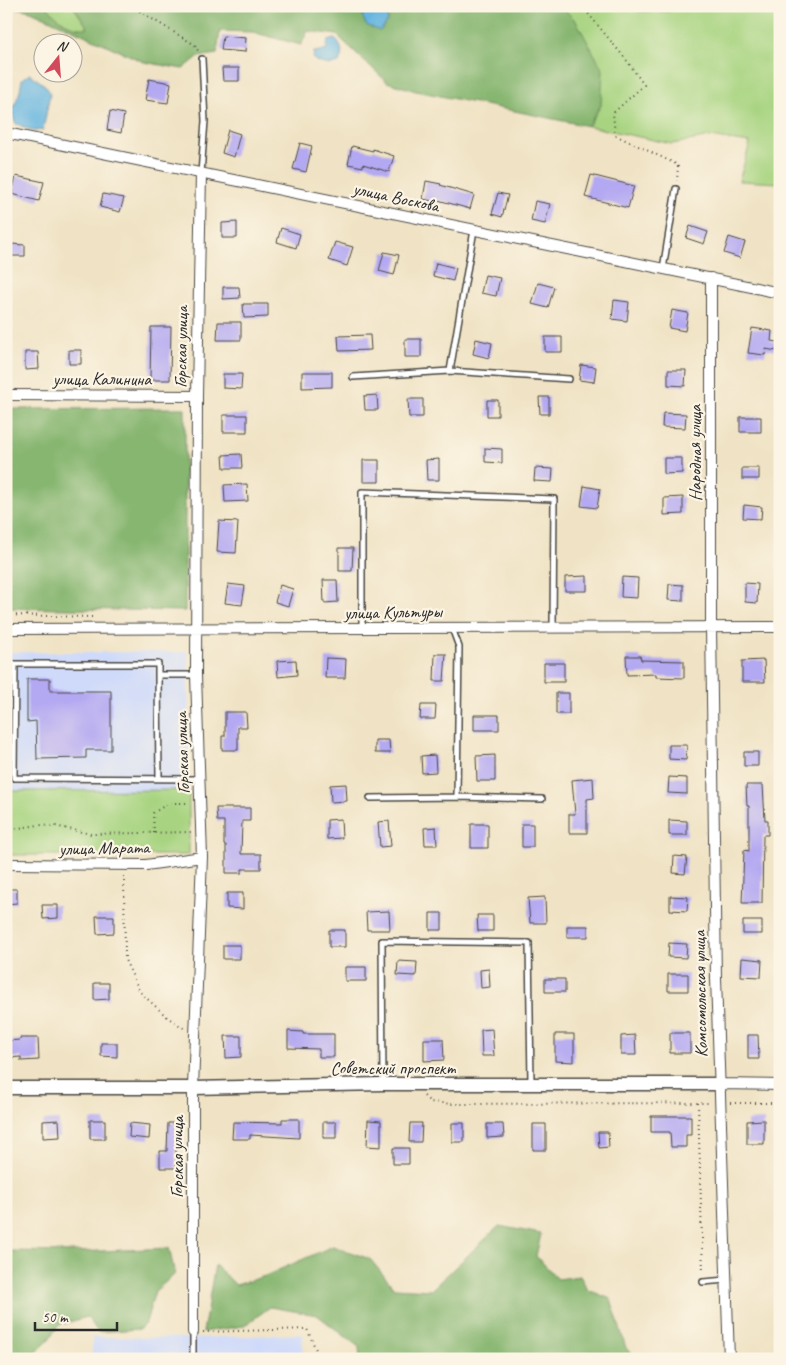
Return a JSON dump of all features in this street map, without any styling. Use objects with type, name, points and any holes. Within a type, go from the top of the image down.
[{"type":"street","name":"улица Воскова","points":[[6,133],[780,293]]},
{"type":"street","name":"Горская улица","points":[[194,1332],[193,1088],[202,857],[196,675],[197,396],[201,173]]},
{"type":"street","name":"Народная улица","points":[[711,278],[711,628]]},
{"type":"street","name":"улица Калинина","points":[[6,395],[197,396]]},
{"type":"street","name":"улица Культуры","points":[[6,629],[780,627]]},
{"type":"street","name":"Комсомольская улица","points":[[711,628],[716,978],[729,1359]]},
{"type":"street","name":"улица Марата","points":[[6,864],[123,866],[146,865],[202,857]]},
{"type":"street","name":"Советский проспект","points":[[6,1088],[193,1088],[383,1084],[780,1085]]},
{"type":"lane","points":[[201,173],[204,121],[202,59]]},
{"type":"lane","points":[[663,269],[676,189]]},
{"type":"lane","points":[[450,372],[474,230]]},
{"type":"lane","points":[[353,377],[450,372],[569,379]]},
{"type":"lane","points":[[362,629],[362,492],[554,499],[553,627]]},
{"type":"lane","points":[[452,628],[459,647],[457,797]]},
{"type":"lane","points":[[159,778],[158,664],[15,664],[14,778],[199,779]]},
{"type":"lane","points":[[158,675],[196,675]]},
{"type":"lane","points":[[370,798],[457,797],[542,799]]},
{"type":"lane","points":[[383,1084],[382,941],[528,944],[531,1085]]},
{"type":"lane","points":[[703,1282],[726,1280]]},
{"type":"lane","points":[[193,1359],[194,1332]]},
{"type":"path","points":[[131,6],[195,45],[202,59]]},
{"type":"path","points":[[582,6],[628,62],[644,85],[613,113],[615,135],[678,165],[676,189]]},
{"type":"path","points":[[154,833],[153,813],[169,803],[189,803]]},
{"type":"path","points":[[6,830],[39,825],[55,826],[91,834],[188,832]]},
{"type":"path","points":[[123,866],[125,960],[140,992],[167,1017],[195,1036]]},
{"type":"path","points":[[412,1084],[430,1102],[452,1104],[780,1103]]},
{"type":"path","points":[[698,1103],[703,1282]]},
{"type":"path","points":[[194,1332],[307,1330],[320,1359]]},
{"type":"shaded area","points":[[6,652],[188,652],[189,790],[6,791]]},
{"type":"shaded area","points":[[302,1334],[304,1359],[92,1359],[92,1337],[194,1338]]},
{"type":"green space","points":[[9,6],[46,6],[65,23],[75,27],[88,28],[73,6],[364,6],[361,12],[388,21],[386,6],[561,6],[576,21],[603,70],[601,105],[588,126],[416,91],[387,82],[337,35],[308,31],[301,45],[252,32],[220,31],[217,54],[198,57],[183,69],[144,62],[82,34],[82,32],[78,32],[31,11]]},
{"type":"green space","points":[[46,6],[73,6],[89,29],[75,29],[57,17]]},
{"type":"green space","points":[[561,6],[638,6],[638,11],[669,11],[683,6],[780,6],[780,169],[778,172],[780,174],[780,183],[739,181],[750,143],[710,137],[672,144],[588,126],[601,105],[576,21]]},
{"type":"green space","points":[[638,6],[683,6],[669,11],[639,11]]},
{"type":"green space","points":[[185,408],[185,611],[6,608],[6,409]]},
{"type":"green space","points":[[189,790],[189,855],[6,855],[6,791]]},
{"type":"green space","points":[[499,1226],[541,1234],[536,1256],[558,1279],[580,1276],[588,1290],[611,1299],[626,1348],[636,1359],[360,1359],[359,1347],[317,1315],[270,1307],[244,1326],[203,1332],[215,1265],[236,1285],[265,1276],[333,1246],[370,1259],[394,1288],[431,1290]]},
{"type":"green space","points":[[169,1248],[175,1274],[155,1291],[146,1322],[140,1329],[98,1332],[87,1317],[59,1325],[46,1343],[34,1355],[34,1359],[6,1359],[6,1251],[78,1252]]},
{"type":"water","points":[[364,6],[386,6],[388,21],[380,31],[366,25],[361,12]]},
{"type":"water","points":[[335,39],[340,45],[341,50],[339,63],[326,64],[313,59],[314,52],[326,50],[328,41]]},
{"type":"water","points":[[30,74],[32,76],[32,82],[41,82],[46,86],[50,94],[43,130],[33,131],[15,123],[12,112],[20,91],[22,79]]},
{"type":"building","points":[[223,36],[246,38],[245,52],[221,50]]},
{"type":"building","points":[[222,68],[239,68],[239,81],[223,81]]},
{"type":"building","points":[[149,79],[171,83],[168,103],[145,100]]},
{"type":"building","points":[[110,111],[124,114],[121,133],[107,130]]},
{"type":"building","points":[[228,130],[240,134],[234,157],[222,153]]},
{"type":"building","points":[[300,143],[312,146],[306,172],[293,169]]},
{"type":"building","points":[[352,146],[373,151],[373,149],[394,156],[389,172],[363,164],[363,167],[348,164]]},
{"type":"building","points":[[591,175],[634,186],[628,208],[585,197]]},
{"type":"building","points":[[16,176],[44,182],[39,201],[12,194]]},
{"type":"building","points":[[426,181],[474,195],[470,209],[438,200],[437,202],[423,199]]},
{"type":"building","points":[[498,193],[508,195],[502,217],[492,214]]},
{"type":"building","points":[[103,194],[124,198],[120,212],[100,207]]},
{"type":"building","points":[[535,201],[550,204],[545,224],[531,221]]},
{"type":"building","points":[[237,222],[237,238],[222,238],[222,223]]},
{"type":"building","points":[[690,226],[708,232],[704,244],[686,238]]},
{"type":"building","points":[[281,228],[300,234],[296,248],[277,242]]},
{"type":"building","points":[[729,237],[745,242],[740,258],[724,253]]},
{"type":"building","points":[[335,242],[353,247],[347,266],[329,260]]},
{"type":"building","points":[[11,244],[25,245],[25,256],[11,256]]},
{"type":"building","points":[[384,252],[399,255],[394,275],[379,271]]},
{"type":"building","points":[[436,263],[456,268],[453,281],[433,276]]},
{"type":"building","points":[[485,275],[500,278],[496,296],[481,293]]},
{"type":"building","points":[[538,283],[554,287],[548,308],[532,304]]},
{"type":"building","points":[[223,287],[239,287],[240,298],[223,299]]},
{"type":"building","points":[[614,300],[629,302],[627,321],[612,319]]},
{"type":"building","points":[[243,304],[268,304],[268,317],[244,318]]},
{"type":"building","points":[[672,310],[688,313],[685,331],[669,328]]},
{"type":"building","points":[[218,322],[241,322],[241,340],[217,340]]},
{"type":"building","points":[[151,327],[171,327],[170,380],[150,380]]},
{"type":"building","points":[[752,328],[772,331],[771,341],[778,342],[776,351],[766,349],[765,355],[748,353]]},
{"type":"building","points":[[370,335],[371,350],[339,351],[338,336]]},
{"type":"building","points":[[545,337],[562,337],[562,352],[545,352]]},
{"type":"building","points":[[405,339],[421,339],[421,357],[405,357]]},
{"type":"building","points":[[476,339],[492,343],[489,358],[473,354]]},
{"type":"building","points":[[69,350],[81,350],[81,364],[69,364]]},
{"type":"building","points":[[25,352],[38,352],[39,369],[25,370]]},
{"type":"building","points":[[581,365],[596,367],[594,382],[579,380]]},
{"type":"building","points":[[668,370],[686,370],[685,386],[668,385]]},
{"type":"building","points":[[302,372],[332,372],[332,387],[302,388]]},
{"type":"building","points":[[223,374],[242,374],[241,389],[223,388]]},
{"type":"building","points":[[377,395],[378,410],[365,410],[364,396]]},
{"type":"building","points":[[539,397],[549,397],[549,414],[540,414]]},
{"type":"building","points":[[408,399],[423,399],[423,417],[409,417]]},
{"type":"building","points":[[487,400],[498,400],[498,416],[487,416]]},
{"type":"building","points":[[663,413],[686,414],[685,428],[662,427]]},
{"type":"building","points":[[223,415],[247,415],[247,432],[223,432]]},
{"type":"building","points":[[740,417],[761,417],[761,432],[740,432]]},
{"type":"building","points":[[485,448],[502,449],[502,463],[485,462]]},
{"type":"building","points":[[241,454],[242,468],[224,468],[223,455]]},
{"type":"building","points":[[664,458],[682,458],[682,473],[664,474]]},
{"type":"building","points":[[439,459],[439,480],[427,480],[426,460]]},
{"type":"building","points":[[363,460],[379,460],[379,482],[363,482]]},
{"type":"building","points":[[535,468],[553,469],[552,482],[534,481]]},
{"type":"building","points":[[742,468],[759,468],[759,479],[742,479]]},
{"type":"building","points":[[247,484],[248,501],[225,502],[224,485]]},
{"type":"building","points":[[584,486],[600,489],[597,508],[581,506]]},
{"type":"building","points":[[683,497],[683,514],[664,515],[664,498]]},
{"type":"building","points":[[744,505],[762,507],[761,519],[743,518]]},
{"type":"building","points":[[219,521],[238,522],[236,553],[217,552]]},
{"type":"building","points":[[339,548],[353,548],[352,571],[339,571]]},
{"type":"building","points":[[587,576],[587,591],[565,591],[565,577]]},
{"type":"building","points":[[622,577],[638,578],[637,598],[621,597]]},
{"type":"building","points":[[323,580],[337,580],[338,602],[324,603]]},
{"type":"building","points":[[745,583],[758,584],[757,603],[745,602]]},
{"type":"building","points":[[228,584],[245,586],[242,605],[225,603]]},
{"type":"building","points":[[669,584],[683,585],[683,601],[668,600]]},
{"type":"building","points":[[280,585],[293,589],[288,606],[275,602]]},
{"type":"building","points":[[435,654],[446,654],[444,681],[434,681]]},
{"type":"building","points":[[626,656],[640,656],[641,660],[684,661],[684,678],[656,677],[656,674],[627,675]]},
{"type":"building","points":[[326,658],[346,659],[345,678],[325,678]]},
{"type":"building","points":[[296,660],[297,675],[278,677],[277,661]]},
{"type":"building","points":[[764,660],[765,682],[742,682],[742,661]]},
{"type":"building","points":[[544,663],[564,663],[564,682],[544,682]]},
{"type":"building","points":[[27,679],[50,679],[50,691],[111,691],[111,750],[86,750],[86,758],[37,759],[36,721],[27,722]]},
{"type":"building","points":[[556,693],[569,693],[569,714],[556,714]]},
{"type":"building","points":[[421,705],[436,705],[435,719],[420,719]]},
{"type":"building","points":[[225,712],[246,712],[247,727],[238,727],[238,750],[222,750],[222,736],[225,736]]},
{"type":"building","points":[[474,715],[499,715],[499,730],[474,730]]},
{"type":"building","points":[[375,740],[389,740],[390,753],[375,753]]},
{"type":"building","points":[[669,745],[687,745],[686,760],[669,759]]},
{"type":"building","points":[[744,752],[758,752],[758,766],[744,766]]},
{"type":"building","points":[[435,755],[436,772],[422,773],[421,756]]},
{"type":"building","points":[[495,755],[495,781],[477,781],[476,756]]},
{"type":"building","points":[[669,777],[687,778],[687,794],[668,793]]},
{"type":"building","points":[[593,778],[594,798],[587,799],[587,833],[569,833],[569,814],[575,814],[572,780]]},
{"type":"building","points":[[346,784],[347,801],[331,802],[330,785]]},
{"type":"building","points":[[746,785],[763,785],[765,820],[768,820],[768,835],[763,835],[762,903],[742,903],[744,850],[749,851],[749,806],[747,806]]},
{"type":"building","points":[[216,808],[250,808],[250,821],[242,821],[241,854],[261,854],[261,869],[242,869],[242,873],[226,873],[224,821],[217,821]]},
{"type":"building","points":[[341,819],[342,838],[327,839],[327,820]]},
{"type":"building","points":[[669,820],[687,821],[687,835],[669,835]]},
{"type":"building","points":[[389,821],[391,846],[380,847],[378,822]]},
{"type":"building","points":[[471,824],[488,824],[488,848],[471,848]]},
{"type":"building","points":[[522,824],[533,824],[533,847],[522,847]]},
{"type":"building","points":[[436,827],[437,845],[425,845],[424,828]]},
{"type":"building","points":[[674,856],[687,857],[685,874],[673,873]]},
{"type":"building","points":[[6,889],[17,889],[17,903],[6,904]]},
{"type":"building","points":[[227,893],[243,893],[243,909],[227,908]]},
{"type":"building","points":[[670,896],[688,897],[687,911],[670,910]]},
{"type":"building","points":[[545,897],[546,923],[530,923],[528,898]]},
{"type":"building","points":[[42,905],[58,905],[58,918],[43,919]]},
{"type":"building","points":[[389,911],[390,930],[367,930],[366,912]]},
{"type":"building","points":[[430,913],[442,913],[442,930],[430,930]]},
{"type":"building","points":[[477,915],[493,915],[493,931],[478,931]]},
{"type":"building","points":[[96,916],[114,916],[114,933],[97,934]]},
{"type":"building","points":[[743,921],[762,921],[762,934],[743,934]]},
{"type":"building","points":[[567,926],[588,926],[588,937],[567,937]]},
{"type":"building","points":[[329,930],[345,930],[345,947],[329,947]]},
{"type":"building","points":[[669,943],[687,944],[686,958],[668,957]]},
{"type":"building","points":[[223,945],[240,945],[240,959],[223,959]]},
{"type":"building","points":[[742,958],[762,960],[761,977],[741,976]]},
{"type":"building","points":[[398,961],[417,962],[416,976],[397,975]]},
{"type":"building","points":[[345,967],[366,967],[366,981],[345,981]]},
{"type":"building","points":[[489,969],[490,987],[481,988],[480,970]]},
{"type":"building","points":[[668,974],[688,974],[688,991],[668,991]]},
{"type":"building","points":[[545,979],[565,979],[565,992],[545,992]]},
{"type":"building","points":[[94,983],[109,983],[109,999],[94,1000]]},
{"type":"building","points":[[492,1029],[494,1056],[482,1056],[481,1030]]},
{"type":"building","points":[[288,1031],[303,1032],[303,1034],[334,1034],[334,1057],[319,1057],[319,1049],[288,1048]]},
{"type":"building","points":[[670,1033],[690,1033],[690,1053],[670,1053]]},
{"type":"building","points":[[555,1034],[574,1034],[574,1062],[555,1061]]},
{"type":"building","points":[[635,1035],[636,1055],[621,1055],[621,1036]]},
{"type":"building","points":[[748,1035],[758,1035],[759,1059],[748,1059]]},
{"type":"building","points":[[225,1036],[241,1036],[241,1057],[226,1058]]},
{"type":"building","points":[[20,1038],[38,1038],[39,1060],[21,1061],[21,1057],[6,1058],[6,1041],[20,1040]]},
{"type":"building","points":[[424,1039],[443,1039],[444,1060],[424,1061]]},
{"type":"building","points":[[101,1043],[117,1043],[117,1057],[101,1056]]},
{"type":"building","points":[[651,1116],[691,1116],[691,1135],[686,1135],[686,1147],[671,1147],[670,1132],[651,1132]]},
{"type":"building","points":[[282,1119],[299,1119],[299,1138],[250,1135],[250,1139],[232,1139],[233,1122],[282,1123]]},
{"type":"building","points":[[59,1120],[60,1137],[43,1138],[43,1121]]},
{"type":"building","points":[[90,1120],[105,1120],[105,1139],[90,1139]]},
{"type":"building","points":[[368,1120],[381,1121],[381,1147],[367,1146]]},
{"type":"building","points":[[764,1120],[764,1144],[747,1144],[747,1121]]},
{"type":"building","points":[[323,1122],[336,1122],[336,1138],[323,1138]]},
{"type":"building","points":[[130,1123],[150,1125],[149,1139],[129,1137]]},
{"type":"building","points":[[168,1123],[179,1123],[178,1142],[176,1142],[176,1168],[160,1168],[160,1151],[167,1151]]},
{"type":"building","points":[[410,1123],[422,1123],[421,1142],[409,1142]]},
{"type":"building","points":[[452,1123],[464,1123],[464,1142],[452,1142]]},
{"type":"building","points":[[487,1124],[503,1124],[504,1137],[487,1138]]},
{"type":"building","points":[[533,1124],[546,1124],[546,1150],[533,1150]]},
{"type":"building","points":[[598,1132],[608,1132],[609,1147],[599,1148]]},
{"type":"building","points":[[393,1148],[409,1148],[409,1164],[393,1164]]}]
